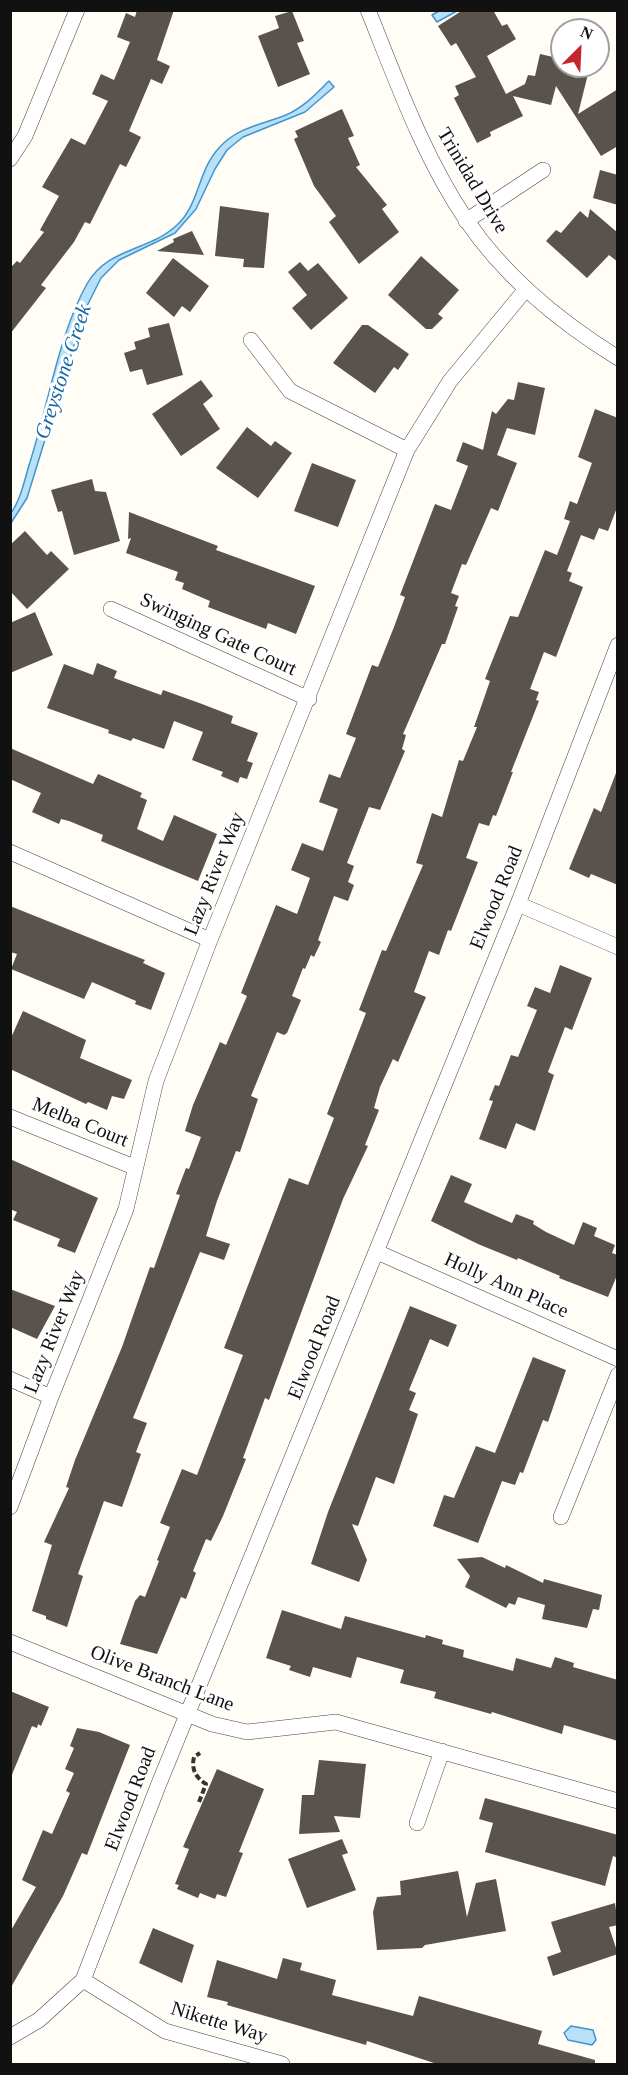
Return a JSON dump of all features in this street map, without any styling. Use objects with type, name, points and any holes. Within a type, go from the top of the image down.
[{"type":"street","points":[[10,159],[25,136],[77,10]]},
{"type":"street","name":"Trinidad Drive","points":[[368,10],[425,148],[466,221],[492,254],[526,290],[578,333],[618,358]]},
{"type":"street","points":[[466,221],[543,170]]},
{"type":"street","name":"Lazy River Way","points":[[10,1507],[126,1209],[156,1081],[210,940],[309,699],[407,450],[450,381],[526,290]]},
{"type":"street","points":[[250,340],[290,391],[407,450]]},
{"type":"street","name":"Swinging Gate Court","points":[[111,609],[309,699]]},
{"type":"street","name":"Elwood Road","points":[[10,2037],[39,2020],[83,1980],[187,1715],[518,904],[618,645]]},
{"type":"street","points":[[10,852],[210,940]]},
{"type":"street","points":[[518,904],[618,947]]},
{"type":"street","name":"Melba Court","points":[[10,1117],[134,1167]]},
{"type":"street","name":"Holly Ann Place","points":[[377,1252],[618,1359]]},
{"type":"street","points":[[561,1517],[618,1375]]},
{"type":"street","points":[[10,1379],[51,1397]]},
{"type":"street","name":"Olive Branch Lane","points":[[10,1641],[212,1724],[247,1732],[336,1722],[618,1801]]},
{"type":"street","points":[[417,1823],[442,1751]]},
{"type":"street","name":"Nikette Way","points":[[83,1980],[165,2031],[282,2064]]},
{"type":"path","points":[[199,1802],[206,1784],[198,1779],[192,1766],[194,1757],[200,1753]]},
{"type":"water","points":[[439,11],[457,11],[437,22],[432,15]]},
{"type":"water","name":"Greystone Creek","points":[[329,81],[334,87],[305,112],[243,137],[227,150],[196,209],[175,233],[119,260],[101,278],[85,310],[27,498],[11,523],[11,513],[22,488],[61,347],[77,303],[87,284],[106,263],[154,240],[177,225],[190,208],[211,158],[225,142],[241,131],[292,112]]},
{"type":"water","points":[[571,2026],[593,2030],[596,2040],[592,2045],[568,2040],[564,2033]]},
{"type":"building","points":[[137,10],[174,10],[157,60],[170,66],[162,84],[151,79],[129,131],[141,137],[126,167],[120,164],[90,224],[85,222],[74,242],[41,285],[46,288],[10,334],[10,268],[17,261],[20,263],[44,232],[40,230],[59,196],[42,187],[71,138],[85,145],[108,101],[92,94],[101,74],[114,80],[130,42],[117,37],[126,13],[135,17]]},
{"type":"building","points":[[463,10],[493,10],[502,26],[507,24],[516,39],[487,56],[506,94],[525,84],[528,75],[535,76],[540,54],[550,56],[550,78],[587,78],[578,114],[618,89],[618,146],[601,156],[556,86],[551,105],[513,96],[523,116],[490,132],[491,136],[477,143],[454,98],[459,95],[455,86],[476,77],[456,43],[451,46],[438,26]]},
{"type":"building","points":[[292,11],[304,41],[297,43],[310,74],[278,87],[258,36],[279,28],[275,16]]},
{"type":"building","points":[[342,109],[354,136],[348,138],[360,165],[356,167],[387,205],[382,209],[399,232],[359,264],[329,222],[336,216],[314,186],[294,139],[298,137],[295,131]]},
{"type":"building","points":[[600,170],[618,175],[618,205],[593,198]]},
{"type":"building","points":[[220,206],[269,213],[264,268],[243,267],[244,259],[215,256]]},
{"type":"building","points":[[590,209],[618,233],[618,262],[609,255],[587,278],[546,241],[556,230],[561,233],[580,211],[588,218]]},
{"type":"building","points":[[192,231],[204,255],[157,251],[174,242],[173,239]]},
{"type":"building","points":[[421,256],[459,290],[438,314],[443,318],[432,329],[426,329],[388,295]]},
{"type":"building","points":[[173,258],[209,286],[190,312],[182,306],[174,317],[146,293]]},
{"type":"building","points":[[300,262],[308,271],[318,263],[348,298],[311,330],[292,308],[307,295],[288,272]]},
{"type":"building","points":[[169,323],[183,375],[147,385],[142,369],[130,372],[124,353],[136,349],[134,342],[150,337],[148,328]]},
{"type":"building","points":[[362,325],[368,325],[409,354],[398,370],[394,367],[375,393],[333,363]]},
{"type":"building","points":[[201,380],[213,396],[203,404],[220,429],[181,456],[152,414]]},
{"type":"building","points":[[518,382],[545,388],[535,435],[507,428],[497,455],[517,463],[498,511],[491,508],[466,565],[462,564],[451,593],[459,596],[455,606],[458,607],[445,644],[442,644],[403,734],[406,735],[402,749],[405,751],[380,810],[369,807],[347,863],[354,866],[348,882],[354,885],[348,901],[334,896],[318,940],[321,942],[314,957],[311,955],[305,969],[303,968],[292,996],[301,1000],[287,1033],[284,1035],[277,1032],[251,1096],[258,1099],[240,1152],[236,1151],[217,1201],[206,1236],[230,1244],[224,1260],[200,1252],[133,1418],[147,1423],[136,1452],[141,1454],[122,1507],[104,1501],[78,1574],[83,1576],[67,1627],[32,1611],[52,1545],[44,1542],[69,1488],[66,1487],[75,1460],[122,1347],[150,1267],[154,1268],[180,1195],[176,1194],[186,1168],[189,1169],[201,1137],[185,1131],[193,1105],[220,1042],[226,1045],[247,996],[241,993],[276,905],[297,914],[310,878],[291,870],[302,843],[323,851],[338,809],[319,802],[329,774],[340,778],[356,738],[346,734],[372,665],[378,667],[394,627],[405,597],[400,595],[435,504],[451,510],[468,466],[456,461],[463,442],[483,450],[492,411],[496,414],[508,399],[514,400]]},
{"type":"building","points":[[595,409],[618,418],[618,505],[608,531],[599,528],[594,540],[581,535],[567,571],[572,573],[569,581],[583,587],[556,657],[544,652],[530,689],[539,692],[536,700],[539,701],[511,772],[513,772],[496,816],[493,815],[489,826],[479,823],[466,858],[478,862],[451,931],[448,930],[439,955],[429,951],[414,992],[426,997],[398,1062],[393,1059],[380,1087],[374,1108],[379,1110],[365,1145],[368,1146],[343,1199],[269,1400],[265,1398],[243,1458],[246,1459],[223,1516],[211,1541],[206,1539],[193,1571],[196,1573],[186,1599],[181,1597],[157,1654],[120,1644],[135,1601],[140,1595],[145,1597],[159,1561],[157,1560],[170,1527],[160,1523],[182,1469],[197,1475],[243,1355],[224,1348],[289,1178],[308,1185],[334,1118],[327,1114],[366,1013],[359,1010],[382,950],[386,951],[423,865],[416,863],[432,813],[442,817],[459,760],[463,761],[477,727],[474,727],[490,681],[485,679],[510,616],[518,617],[545,550],[557,555],[570,521],[564,519],[570,501],[577,504],[592,463],[578,457]]},
{"type":"building","points":[[247,427],[271,446],[275,441],[292,453],[258,498],[216,468]]},
{"type":"building","points":[[312,463],[356,480],[338,527],[294,511]]},
{"type":"building","points":[[92,479],[95,491],[106,492],[120,541],[74,555],[62,511],[58,512],[51,490]]},
{"type":"building","points":[[129,512],[218,546],[216,550],[315,586],[296,634],[268,623],[266,629],[208,607],[210,601],[182,589],[184,583],[175,580],[178,572],[126,553],[131,538],[128,539]]},
{"type":"building","points":[[25,531],[47,555],[51,551],[69,569],[27,609],[10,591],[10,545]]},
{"type":"building","points":[[35,612],[53,655],[10,673],[10,623]]},
{"type":"building","points":[[97,663],[117,671],[114,678],[161,695],[163,690],[202,704],[233,716],[231,723],[258,733],[247,761],[253,763],[247,779],[240,777],[238,783],[221,776],[223,772],[192,760],[203,732],[174,721],[164,749],[133,738],[131,741],[108,733],[109,730],[47,708],[64,664],[93,675]]},
{"type":"building","points":[[10,748],[93,784],[98,774],[142,793],[140,797],[147,800],[137,829],[163,841],[174,815],[217,834],[198,881],[101,841],[103,835],[61,819],[59,824],[32,812],[41,793],[10,779]]},
{"type":"building","points":[[616,773],[618,773],[618,885],[591,874],[589,878],[569,869],[594,808],[601,812]]},
{"type":"building","points":[[10,906],[145,960],[143,963],[165,973],[151,1010],[92,982],[84,999],[11,969],[17,954],[10,952]]},
{"type":"building","points":[[560,965],[592,978],[572,1030],[565,1027],[548,1072],[554,1075],[535,1131],[516,1123],[506,1149],[479,1139],[493,1101],[489,1100],[495,1085],[499,1086],[511,1055],[518,1057],[537,1010],[527,1006],[535,987],[550,993]]},
{"type":"building","points":[[23,1011],[86,1040],[80,1058],[132,1080],[124,1099],[112,1096],[107,1110],[88,1102],[86,1104],[10,1069],[10,1040]]},
{"type":"building","points":[[10,1159],[98,1198],[75,1253],[57,1246],[60,1239],[13,1220],[17,1212],[10,1209]]},
{"type":"building","points":[[451,1175],[472,1184],[464,1202],[512,1223],[516,1214],[534,1221],[533,1224],[546,1232],[574,1245],[583,1222],[597,1228],[594,1236],[615,1245],[612,1253],[618,1255],[618,1273],[608,1297],[559,1278],[560,1276],[518,1258],[517,1260],[478,1244],[431,1221]]},
{"type":"building","points":[[10,1289],[55,1306],[37,1339],[10,1327]]},
{"type":"building","points":[[410,1306],[457,1325],[448,1347],[430,1339],[409,1390],[416,1393],[409,1410],[418,1414],[394,1484],[376,1477],[358,1526],[352,1524],[367,1560],[359,1582],[311,1564],[328,1512]]},
{"type":"building","points":[[533,1357],[566,1370],[548,1422],[543,1420],[523,1473],[520,1472],[515,1485],[502,1481],[478,1543],[433,1526],[444,1495],[454,1498],[476,1446],[495,1453]]},
{"type":"building","points":[[482,1557],[505,1568],[506,1565],[543,1583],[544,1579],[602,1595],[599,1610],[593,1609],[587,1628],[542,1619],[545,1605],[518,1597],[515,1605],[509,1603],[506,1608],[465,1587],[470,1576],[457,1559]]},
{"type":"building","points":[[282,1610],[341,1629],[345,1616],[425,1638],[426,1635],[443,1640],[442,1644],[464,1650],[463,1657],[513,1671],[516,1658],[551,1668],[555,1657],[574,1663],[573,1667],[618,1680],[618,1741],[564,1725],[562,1734],[492,1712],[491,1714],[434,1698],[436,1692],[400,1683],[404,1670],[357,1657],[351,1678],[313,1667],[310,1677],[289,1670],[291,1666],[266,1658]]},
{"type":"building","points":[[10,1691],[49,1707],[41,1726],[38,1724],[37,1728],[32,1726],[11,1777]]},
{"type":"building","points":[[77,1728],[99,1732],[130,1745],[87,1855],[82,1853],[63,1896],[10,1989],[10,1932],[36,1887],[22,1880],[43,1830],[52,1834],[70,1793],[66,1791],[74,1773],[65,1769],[74,1748],[70,1746]]},
{"type":"building","points":[[319,1760],[366,1764],[360,1818],[334,1816],[340,1832],[299,1834],[302,1795],[314,1795]]},
{"type":"building","points":[[217,1769],[264,1789],[239,1852],[243,1853],[226,1897],[217,1894],[215,1899],[200,1893],[198,1898],[177,1889],[179,1885],[175,1884],[189,1849],[183,1847]]},
{"type":"building","points":[[485,1798],[618,1835],[618,1858],[613,1856],[605,1886],[485,1852],[493,1823],[479,1819]]},
{"type":"building","points":[[342,1839],[348,1853],[342,1855],[356,1890],[307,1908],[288,1859]]},
{"type":"building","points":[[458,1871],[467,1917],[476,1883],[496,1879],[506,1931],[425,1945],[422,1948],[377,1950],[373,1912],[377,1897],[401,1895],[400,1881]]},
{"type":"building","points":[[615,1903],[618,1925],[609,1927],[618,1954],[553,1976],[547,1957],[561,1952],[551,1922]]},
{"type":"building","points":[[153,1928],[194,1945],[182,1983],[139,1963]]},
{"type":"building","points":[[283,1958],[302,1963],[300,1970],[336,1980],[332,1995],[413,2016],[419,1996],[542,2031],[538,2044],[595,2060],[595,2064],[437,2064],[367,2041],[366,2045],[227,2005],[228,2002],[207,1997],[217,1960],[277,1979]]}]
